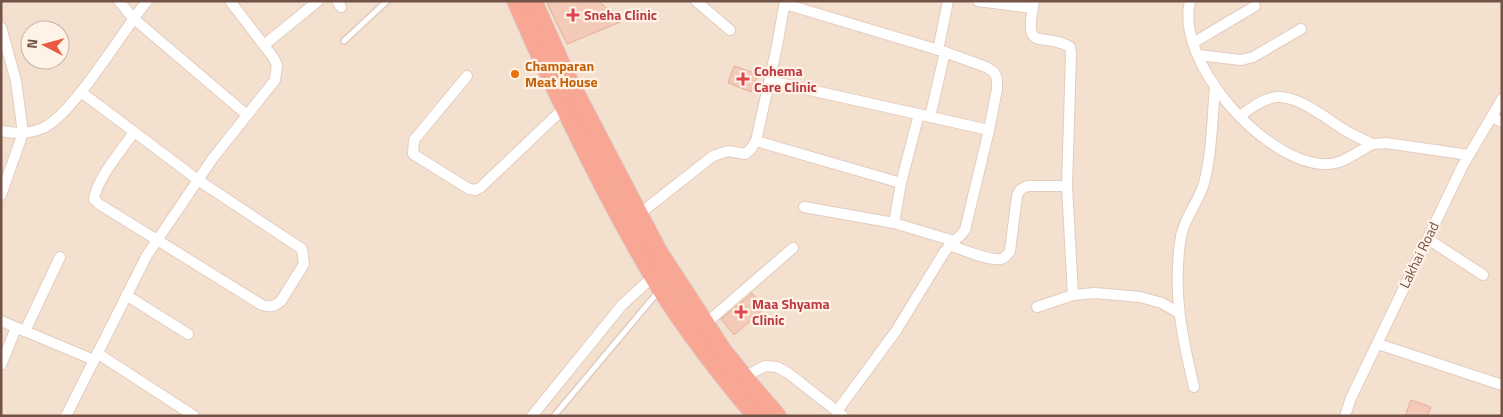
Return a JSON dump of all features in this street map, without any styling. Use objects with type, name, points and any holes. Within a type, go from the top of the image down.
[{"type":"highway","points":[[516,1],[564,108],[599,176],[715,366],[756,416]]},
{"type":"highway","points":[[532,1],[566,75],[638,215],[661,276],[705,324],[744,377],[777,416]]},
{"type":"street","points":[[119,1],[133,18],[247,115]]},
{"type":"street","points":[[1,131],[23,133],[44,128],[56,120],[81,92],[147,1]]},
{"type":"street","points":[[66,416],[147,255],[198,180],[275,80],[277,65],[230,1]]},
{"type":"street","points":[[264,45],[318,1]]},
{"type":"street","points":[[696,1],[730,30]]},
{"type":"street","points":[[930,117],[942,51],[948,1]]},
{"type":"street","points":[[978,1],[1033,5],[1030,31],[1034,38],[1063,43],[1070,47],[1067,186],[1074,295]]},
{"type":"street","points":[[1190,1],[1188,23],[1193,44],[1216,88],[1226,102],[1240,116],[1279,149],[1292,157],[1309,163],[1325,165],[1341,163],[1373,144]]},
{"type":"street","points":[[638,215],[713,156],[728,152],[744,154],[750,150],[756,141],[785,3],[942,51],[986,67],[994,72],[997,79],[997,89],[965,230],[951,243],[896,331],[840,414],[788,373],[777,367],[765,366],[744,377]]},
{"type":"street","points":[[1193,44],[1255,6]]},
{"type":"street","points":[[1,27],[16,82],[23,133],[1,194]]},
{"type":"street","points":[[1198,55],[1241,60],[1252,57],[1301,29]]},
{"type":"street","points":[[467,76],[414,140],[412,150],[413,154],[469,189],[476,190],[481,187],[564,108]]},
{"type":"street","points":[[770,81],[989,130]]},
{"type":"street","points":[[1194,387],[1180,328],[1177,300],[1180,243],[1182,230],[1199,197],[1204,182],[1208,164],[1216,88]]},
{"type":"street","points":[[81,92],[198,180],[302,249],[304,264],[277,305],[270,307],[262,305],[99,204],[94,199],[102,179],[134,132]]},
{"type":"street","points":[[1240,116],[1275,97],[1287,97],[1300,102],[1350,134],[1373,144],[1403,144],[1469,155]]},
{"type":"street","name":"Lakhai Road","points":[[1347,415],[1351,398],[1458,176],[1502,99]]},
{"type":"street","points":[[894,223],[901,183],[919,114]]},
{"type":"street","points":[[1492,116],[1502,122]]},
{"type":"street","points":[[756,141],[901,183]]},
{"type":"street","points":[[804,207],[894,223],[988,257],[1000,259],[1007,256],[1010,251],[1017,196],[1020,190],[1028,186],[1067,186]]},
{"type":"street","points":[[1428,239],[1483,276]]},
{"type":"street","points":[[705,324],[793,248]]},
{"type":"street","points":[[1,365],[60,257]]},
{"type":"street","points":[[532,416],[622,305],[661,276]]},
{"type":"street","points":[[1038,307],[1074,295],[1095,293],[1140,297],[1162,303],[1179,313]]},
{"type":"street","points":[[126,295],[188,334]]},
{"type":"street","points":[[1,322],[95,356],[194,416]]},
{"type":"street","points":[[1378,344],[1502,385]]},
{"type":"lane","points":[[344,41],[387,1]]},
{"type":"lane","points":[[554,416],[661,276]]},
{"type":"shaded area","points":[[1,1],[1502,1],[1502,416],[1,416]]},
{"type":"building","points":[[546,1],[598,1],[623,21],[567,44]]},
{"type":"building","points":[[734,66],[758,74],[751,92],[728,83]]},
{"type":"building","points":[[752,293],[765,308],[734,335],[721,319]]},
{"type":"building","points":[[1411,400],[1431,407],[1427,416],[1405,416]]},
{"type":"place","name":"Sneha Clinic","points":[[573,15]]},
{"type":"place","name":"Champaran Meat House","points":[[515,74]]},
{"type":"place","name":"Cohema Care Clinic","points":[[743,79]]},
{"type":"place","name":"Maa Shyama Clinic","points":[[741,312]]}]
